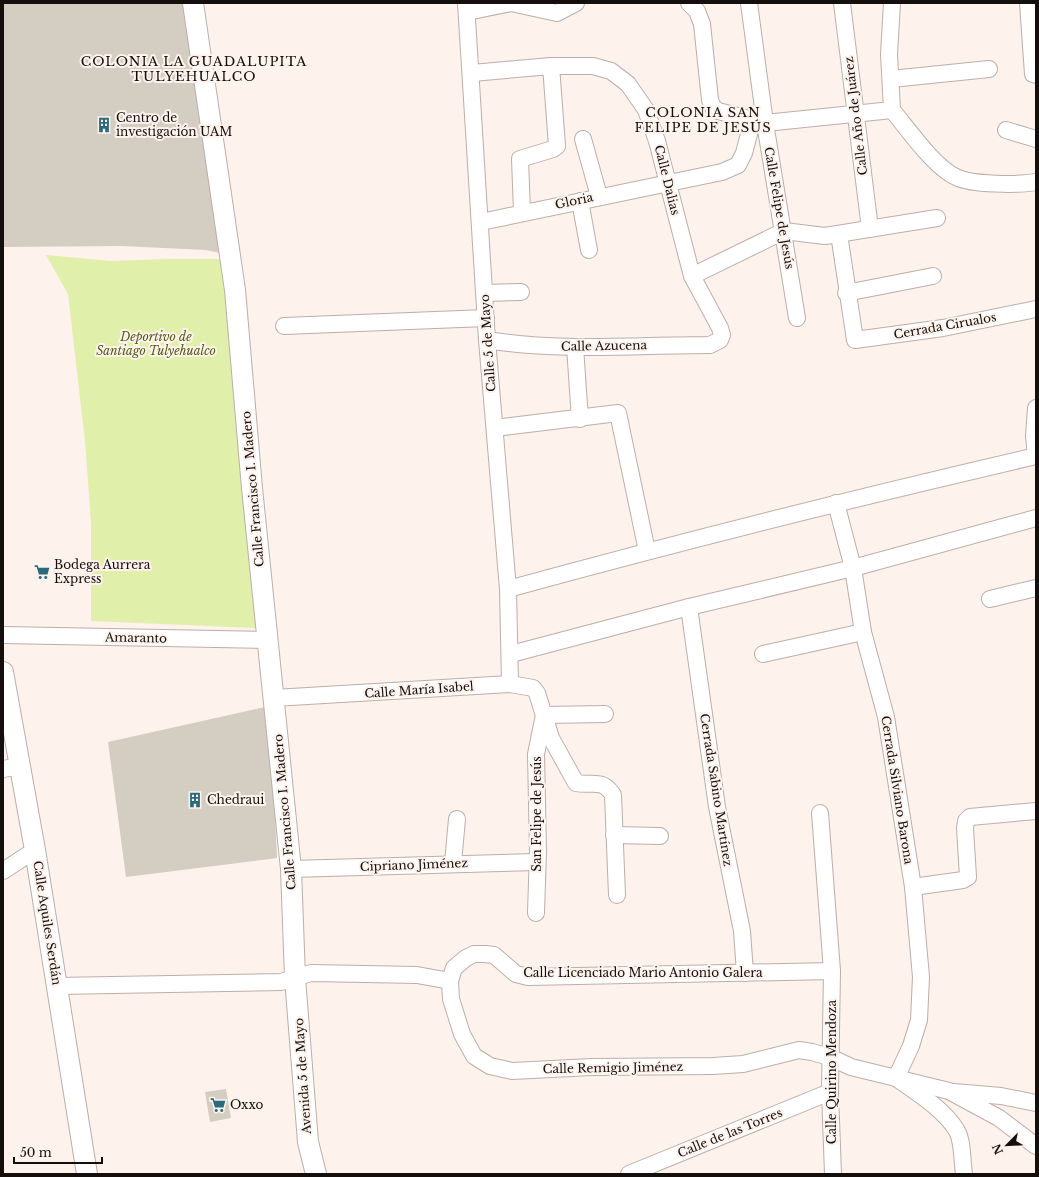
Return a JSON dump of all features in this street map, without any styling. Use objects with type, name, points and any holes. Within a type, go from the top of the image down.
[{"type":"main road","name":"Calle Francisco I. Madero","points":[[193,3],[235,290],[252,488],[291,869],[295,978]]},
{"type":"main road","name":"Calle Aquiles Serdán","points":[[3,674],[11,768],[35,850],[56,986],[88,1174]]},
{"type":"main road","name":"Avenida 5 de Mayo","points":[[295,978],[308,1142],[316,1174]]},
{"type":"street","points":[[466,7],[511,3],[557,13],[576,3]]},
{"type":"street","points":[[689,3],[697,11],[702,24],[713,107],[718,111],[759,121],[856,115],[892,110]]},
{"type":"street","name":"Calle Felipe de Jesús","points":[[749,3],[759,121],[784,231],[797,318]]},
{"type":"street","name":"Calle Año de Juárez","points":[[842,3],[870,229]]},
{"type":"street","points":[[892,3],[889,54],[892,110],[937,164],[956,178],[983,182],[1035,186]]},
{"type":"street","points":[[1028,3],[1035,74]]},
{"type":"street","name":"Calle 5 de Mayo","points":[[466,7],[472,73],[487,340],[508,589],[511,654],[510,684]]},
{"type":"street","points":[[522,212],[520,159],[553,149],[557,146],[551,66]]},
{"type":"street","name":"Calle Dalias","points":[[472,73],[551,66],[593,66],[611,71],[628,84],[646,110],[657,141],[692,276],[720,328],[722,335],[720,340]]},
{"type":"street","points":[[891,79],[989,69]]},
{"type":"street","name":"Gloria","points":[[481,222],[599,196],[722,172],[738,165],[759,121]]},
{"type":"street","points":[[1006,130],[1036,139]]},
{"type":"street","points":[[583,139],[599,196]]},
{"type":"street","points":[[580,201],[589,250]]},
{"type":"street","points":[[692,276],[784,231],[825,236],[937,218]]},
{"type":"street","points":[[839,234],[846,293],[933,276]]},
{"type":"street","points":[[485,293],[521,292]]},
{"type":"street","name":"Cerrada Cirualos","points":[[846,293],[855,340],[942,328],[1036,309]]},
{"type":"street","points":[[284,326],[486,318]]},
{"type":"street","name":"Calle Azucena","points":[[487,340],[525,346],[575,347],[710,345],[720,340]]},
{"type":"street","points":[[575,347],[580,418]]},
{"type":"street","points":[[508,589],[647,551],[836,503],[1036,456],[1034,436],[1036,408]]},
{"type":"street","points":[[495,428],[618,413],[647,551]]},
{"type":"street","name":"Cerrada Silviano Barona","points":[[836,503],[853,568],[863,632],[886,717],[913,887],[921,977],[919,1020],[911,1046],[896,1078]]},
{"type":"street","points":[[511,654],[689,607],[853,568],[1036,518]]},
{"type":"street","points":[[990,599],[1036,588]]},
{"type":"street","name":"Cerrada Sabino Martínez","points":[[689,607],[717,807],[742,931],[745,973]]},
{"type":"street","points":[[763,654],[863,632]]},
{"type":"street","name":"Amaranto","points":[[3,635],[268,640]]},
{"type":"street","name":"Calle María Isabel","points":[[274,698],[510,684],[533,688],[544,715]]},
{"type":"street","points":[[605,714],[544,715],[551,738],[576,783],[600,783],[608,788],[613,795],[617,895]]},
{"type":"street","name":"San Felipe de Jesús","points":[[536,913],[536,754],[544,715]]},
{"type":"street","points":[[913,887],[963,880],[968,877],[965,828],[966,821],[970,817],[1036,811]]},
{"type":"street","name":"Calle Quirino Mendoza","points":[[820,812],[832,971],[832,1058],[830,1092],[833,1174]]},
{"type":"street","points":[[453,863],[457,819]]},
{"type":"street","points":[[614,835],[660,836]]},
{"type":"street","points":[[3,871],[35,850]]},
{"type":"street","name":"Cipriano Jiménez","points":[[291,869],[453,863],[537,862]]},
{"type":"street","name":"Calle Licenciado Mario Antonio Galera","points":[[450,981],[454,968],[466,958],[474,954],[494,955],[516,974],[528,977],[832,971]]},
{"type":"street","points":[[56,986],[281,982],[311,973],[417,976],[450,981]]},
{"type":"street","name":"Calle Remigio Jiménez","points":[[450,981],[451,999],[462,1034],[474,1056],[490,1066],[512,1071],[592,1066],[742,1064],[798,1050],[812,1052],[832,1058],[851,1067],[949,1091]]},
{"type":"street","points":[[896,1078],[922,1096],[944,1115],[957,1131],[964,1174]]},
{"type":"street","points":[[949,1091],[1001,1096],[1036,1103]]},
{"type":"street","points":[[949,1091],[999,1118],[1036,1146]]},
{"type":"street","name":"Calle de las Torres","points":[[629,1174],[830,1092]]},
{"type":"green space","name":"Deportivo de Santiago Tulyehualco","points":[[46,255],[111,261],[232,259],[258,628],[91,621],[91,523],[85,441],[68,294]]},
{"type":"building","name":"Centro de investigación UAM","points":[[3,3],[185,3],[225,254],[206,250],[122,246],[3,247]]},
{"type":"building","name":"Chedraui","points":[[270,706],[277,858],[126,877],[108,742]]},
{"type":"building","name":"Oxxo","points":[[226,1089],[231,1118],[210,1122],[205,1092]]},
{"type":"place","name":"Centro de investigación UAM","points":[[104,125]]},
{"type":"place","name":"Bodega Aurrera Express","points":[[42,572]]},
{"type":"place","name":"Chedraui","points":[[195,800]]},
{"type":"place","name":"Oxxo","points":[[218,1105]]},
{"type":"district","name":"COLONIA LA GUADALUPITA TULYEHUALCO","points":[[194,68]]},
{"type":"district","name":"COLONIA SAN FELIPE DE JESÚS","points":[[703,120]]}]
